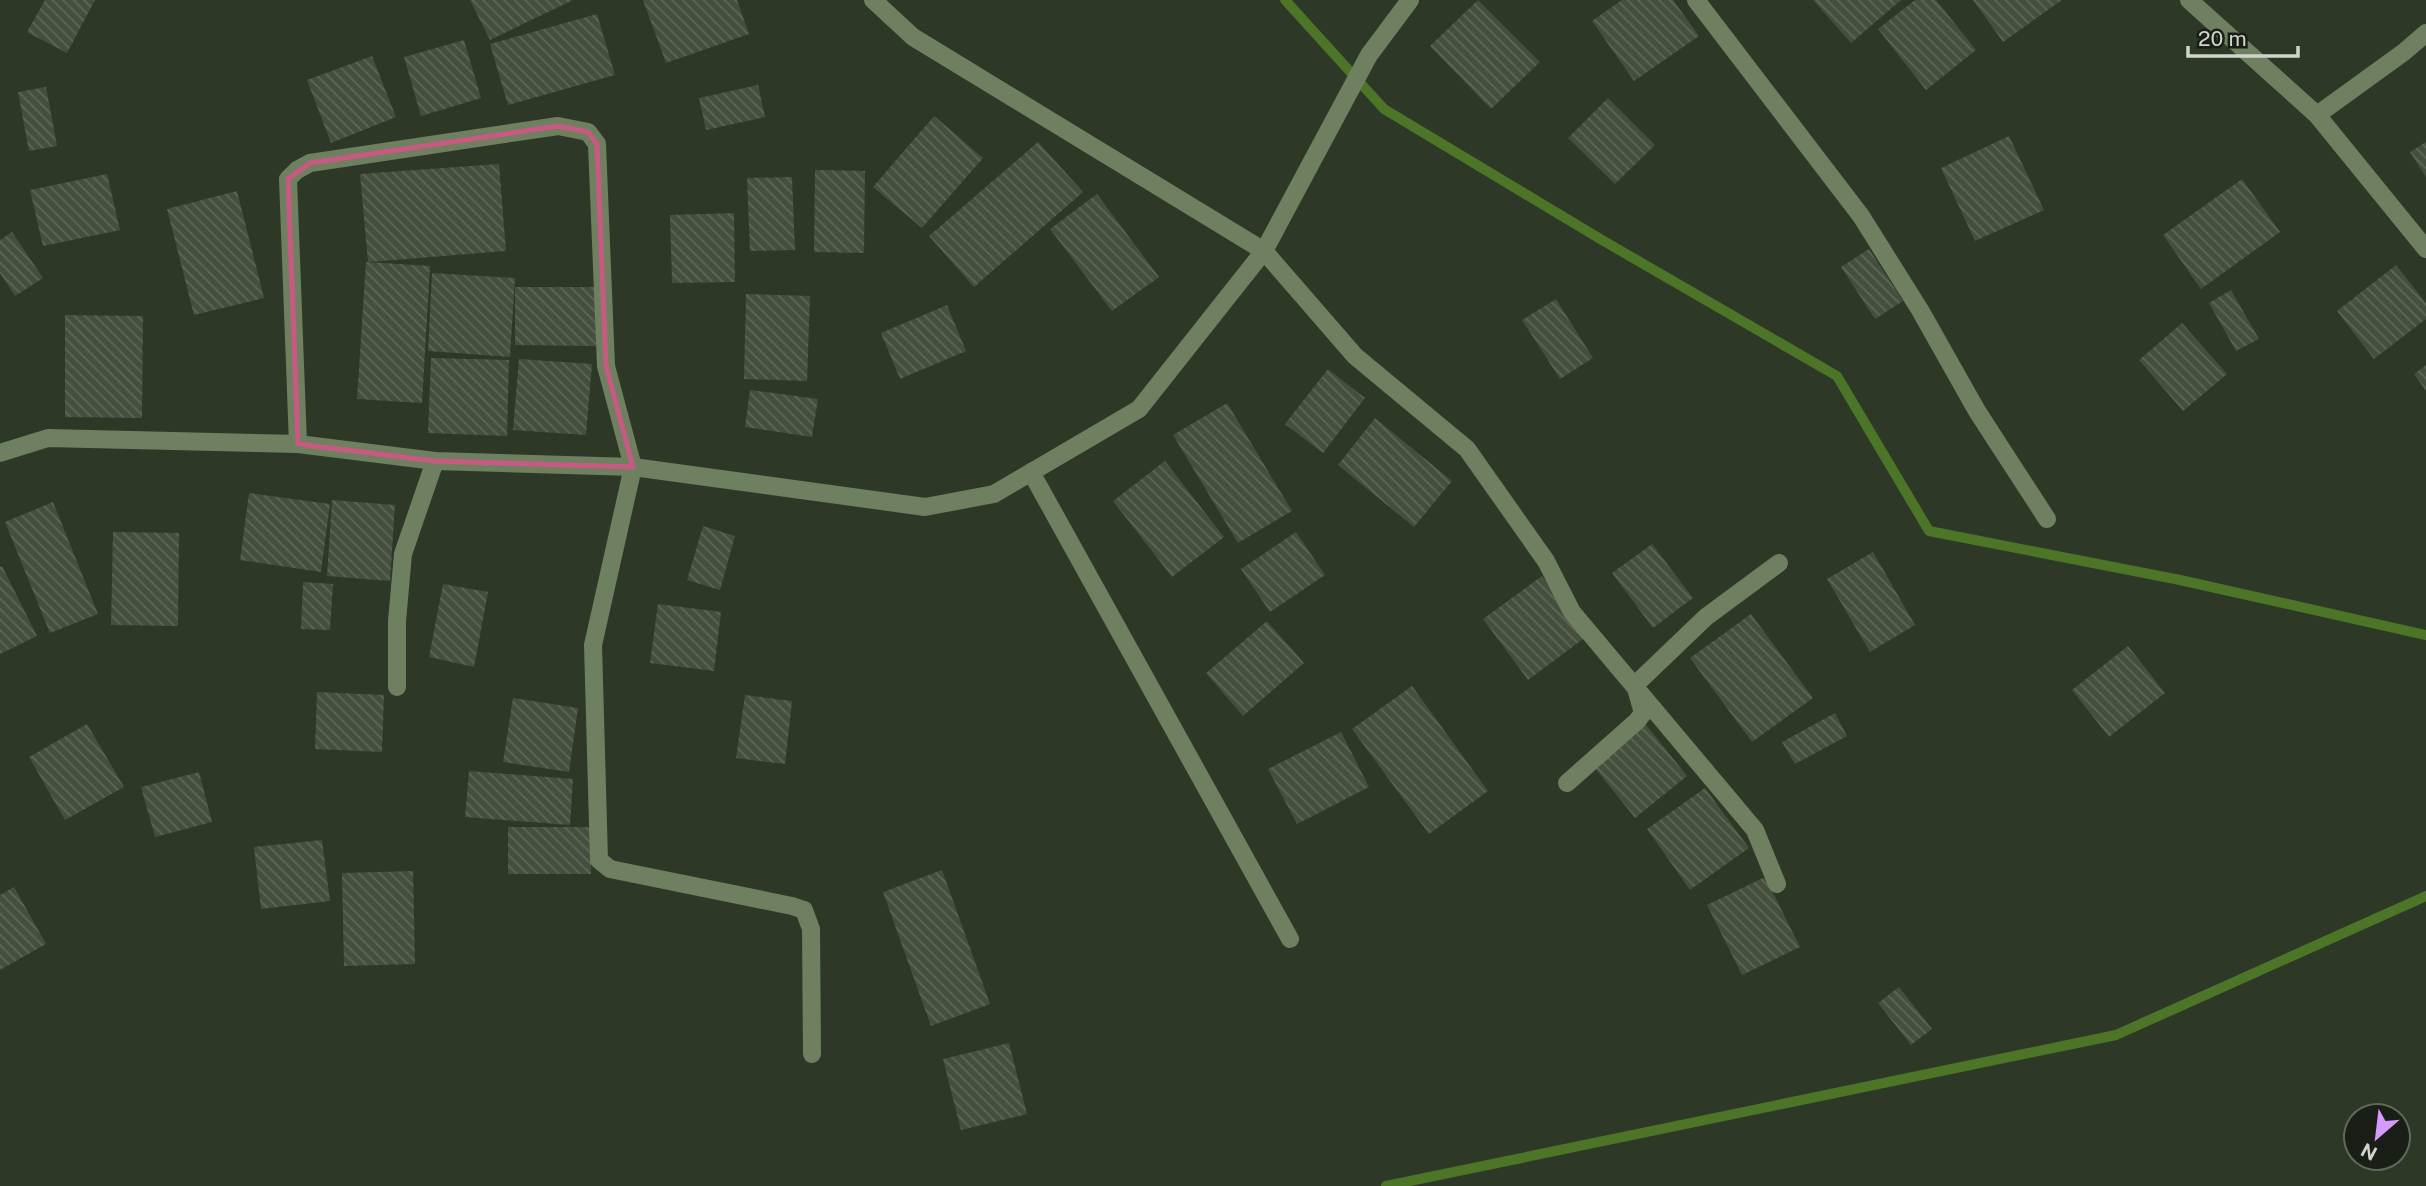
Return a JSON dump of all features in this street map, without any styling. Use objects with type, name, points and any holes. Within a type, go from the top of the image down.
[{"type":"street","points":[[873,0],[913,37],[1264,251],[1355,356],[1466,449],[1546,561],[1572,612],[1755,830],[1777,884]]},
{"type":"street","points":[[0,453],[48,438],[298,444],[435,461],[633,467],[925,507],[994,495],[1139,409],[1264,251],[1369,55],[1410,0]]},
{"type":"street","points":[[1696,0],[1861,216],[1920,310],[1977,411],[2047,519]]},
{"type":"street","points":[[2189,0],[2316,116],[2426,249]]},
{"type":"street","points":[[2316,116],[2426,33]]},
{"type":"street","points":[[298,444],[289,179],[297,170],[310,163],[558,126],[588,132],[597,144],[606,366],[633,467],[593,645],[599,860],[610,869],[804,910],[811,929],[812,1054]]},
{"type":"street","points":[[397,687],[397,621],[403,555],[435,461]]},
{"type":"street","points":[[1031,472],[1290,939]]},
{"type":"street","points":[[1635,685],[1706,617],[1779,563]]},
{"type":"street","points":[[1567,783],[1643,713],[1635,685]]},
{"type":"highlighted area","points":[[558,126],[588,132],[597,144],[606,366],[633,467],[435,461],[298,444],[288,179],[310,163]]},
{"type":"building","points":[[45,0],[95,0],[67,53],[27,32]]},
{"type":"building","points":[[470,0],[573,0],[490,40]]},
{"type":"building","points":[[643,0],[737,0],[749,34],[666,63]]},
{"type":"building","points":[[1478,0],[1540,62],[1491,109],[1430,46]]},
{"type":"building","points":[[1622,0],[1673,0],[1699,36],[1634,81],[1592,21]]},
{"type":"building","points":[[1813,0],[1901,0],[1851,43]]},
{"type":"building","points":[[1915,0],[1936,0],[1976,50],[1926,90],[1878,29]]},
{"type":"building","points":[[1973,0],[2062,0],[2003,42]]},
{"type":"building","points":[[597,14],[615,75],[508,105],[490,44]]},
{"type":"building","points":[[464,40],[481,98],[421,116],[404,57]]},
{"type":"building","points":[[372,56],[396,117],[331,143],[307,80]]},
{"type":"building","points":[[758,85],[765,117],[706,130],[699,98]]},
{"type":"building","points":[[46,87],[57,146],[29,151],[18,92]]},
{"type":"building","points":[[1608,98],[1655,145],[1615,184],[1568,138]]},
{"type":"building","points":[[934,116],[983,158],[922,228],[873,187]]},
{"type":"building","points":[[2009,136],[2044,210],[1975,241],[1941,168]]},
{"type":"building","points":[[1038,142],[1083,192],[974,287],[929,236]]},
{"type":"building","points":[[2426,142],[2426,177],[2410,152]]},
{"type":"building","points":[[499,164],[506,251],[368,262],[360,174]]},
{"type":"building","points":[[815,170],[865,171],[864,253],[814,252]]},
{"type":"building","points":[[107,174],[120,230],[43,246],[30,190]]},
{"type":"building","points":[[792,177],[795,250],[750,251],[747,178]]},
{"type":"building","points":[[2242,179],[2280,232],[2201,289],[2163,235]]},
{"type":"building","points":[[237,191],[264,298],[194,315],[167,209]]},
{"type":"building","points":[[1097,194],[1159,277],[1112,311],[1050,229]]},
{"type":"building","points":[[734,213],[735,282],[672,283],[670,215]]},
{"type":"building","points":[[12,232],[43,278],[15,296],[0,273],[0,240]]},
{"type":"building","points":[[1869,249],[1903,301],[1875,319],[1841,267]]},
{"type":"building","points":[[366,262],[430,266],[422,403],[357,399]]},
{"type":"building","points":[[2396,265],[2426,303],[2426,319],[2374,359],[2337,311]]},
{"type":"building","points":[[432,273],[515,278],[510,357],[428,351]]},
{"type":"building","points":[[515,287],[596,287],[596,346],[515,345]]},
{"type":"building","points":[[2231,290],[2259,339],[2236,351],[2209,303]]},
{"type":"building","points":[[746,294],[810,296],[807,381],[744,379]]},
{"type":"building","points":[[1556,299],[1593,358],[1560,379],[1522,320]]},
{"type":"building","points":[[947,305],[966,351],[900,379],[881,333]]},
{"type":"building","points":[[65,315],[143,316],[142,418],[65,417]]},
{"type":"building","points":[[2182,323],[2227,374],[2183,411],[2139,360]]},
{"type":"building","points":[[431,358],[509,360],[507,436],[428,433]]},
{"type":"building","points":[[519,359],[592,364],[586,435],[513,430]]},
{"type":"building","points":[[2426,365],[2426,391],[2414,374]]},
{"type":"building","points":[[1328,369],[1365,398],[1323,453],[1285,424]]},
{"type":"building","points":[[750,390],[818,399],[812,437],[745,427]]},
{"type":"building","points":[[1227,403],[1292,511],[1238,543],[1173,435]]},
{"type":"building","points":[[1375,418],[1452,481],[1414,527],[1338,465]]},
{"type":"building","points":[[1165,461],[1224,537],[1172,577],[1113,501]]},
{"type":"building","points":[[249,493],[330,504],[321,572],[240,560]]},
{"type":"building","points":[[332,500],[395,505],[390,581],[327,576]]},
{"type":"building","points":[[53,502],[98,614],[50,633],[5,522]]},
{"type":"building","points":[[703,526],[735,536],[720,590],[687,580]]},
{"type":"building","points":[[113,532],[179,533],[178,626],[111,625]]},
{"type":"building","points":[[1296,532],[1325,575],[1270,612],[1241,569]]},
{"type":"building","points":[[1652,544],[1693,598],[1653,628],[1612,573]]},
{"type":"building","points":[[1873,552],[1915,625],[1870,652],[1827,579]]},
{"type":"building","points":[[2,566],[37,636],[0,654],[0,567]]},
{"type":"building","points":[[1542,576],[1587,636],[1528,680],[1483,619]]},
{"type":"building","points":[[303,582],[333,584],[330,630],[301,629]]},
{"type":"building","points":[[443,584],[488,592],[474,667],[429,657]]},
{"type":"building","points":[[658,604],[721,612],[714,671],[650,663]]},
{"type":"building","points":[[1751,614],[1813,698],[1752,742],[1690,658]]},
{"type":"building","points":[[1267,621],[1304,663],[1243,716],[1206,673]]},
{"type":"building","points":[[2128,646],[2165,693],[2109,737],[2072,690]]},
{"type":"building","points":[[1412,686],[1488,791],[1429,834],[1352,729]]},
{"type":"building","points":[[317,692],[384,695],[382,752],[315,749]]},
{"type":"building","points":[[745,695],[792,701],[785,764],[736,758]]},
{"type":"building","points":[[513,698],[578,708],[569,772],[503,762]]},
{"type":"building","points":[[1835,713],[1847,736],[1795,764],[1782,742]]},
{"type":"building","points":[[1643,721],[1687,776],[1635,818],[1591,763]]},
{"type":"building","points":[[87,724],[124,787],[65,820],[29,757]]},
{"type":"building","points":[[1341,732],[1369,787],[1297,824],[1268,769]]},
{"type":"building","points":[[469,771],[573,779],[570,825],[465,817]]},
{"type":"building","points":[[199,772],[212,822],[155,837],[141,787]]},
{"type":"building","points":[[1705,788],[1749,848],[1690,890],[1647,829]]},
{"type":"building","points":[[508,827],[591,827],[591,874],[508,874]]},
{"type":"building","points":[[322,840],[330,901],[261,909],[254,847]]},
{"type":"building","points":[[942,870],[990,1004],[931,1026],[883,892]]},
{"type":"building","points":[[413,871],[415,964],[344,966],[342,873]]},
{"type":"building","points":[[1765,877],[1800,947],[1742,975],[1707,905]]},
{"type":"building","points":[[14,887],[46,944],[0,970],[0,895]]},
{"type":"building","points":[[1899,987],[1932,1029],[1911,1045],[1878,1003]]},
{"type":"building","points":[[1009,1043],[1027,1114],[961,1130],[943,1059]]},
{"type":"waterway","points":[[1285,0],[1384,109],[1602,240],[1837,376],[1929,531],[2180,580],[2426,635]]},
{"type":"waterway","points":[[1386,1186],[2116,1035],[2426,896]]}]
